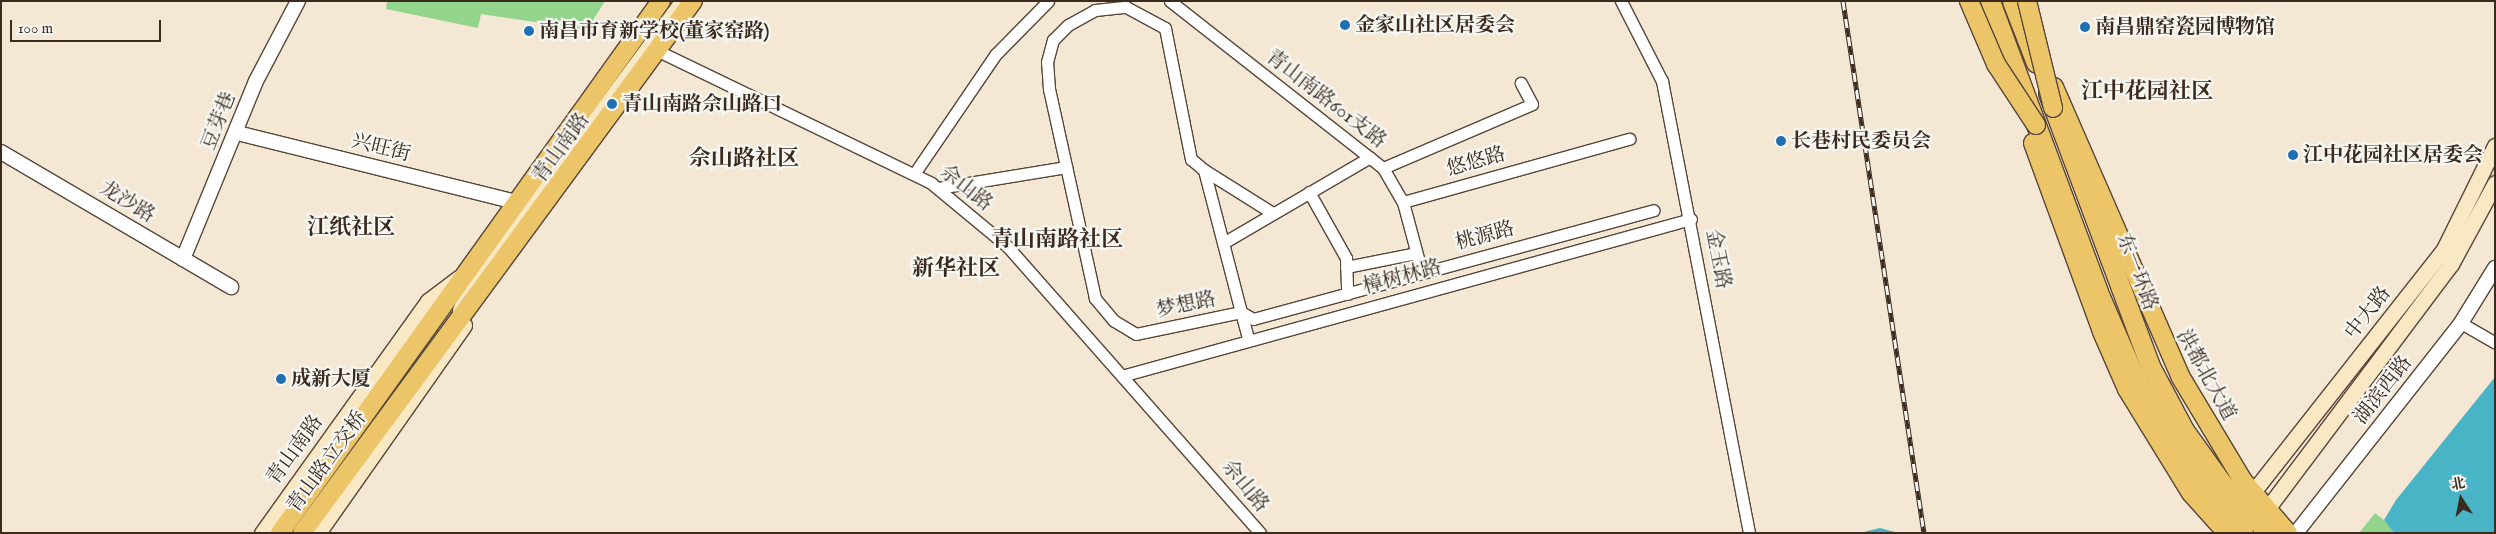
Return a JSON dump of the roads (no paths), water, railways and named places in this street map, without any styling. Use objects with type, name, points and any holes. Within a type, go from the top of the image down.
[{"type":"highway","name":"东一环路","points":[[1990,1],[2135,378],[2168,438],[2243,533]]},
{"type":"highway","name":"东一环路","points":[[2012,1],[2151,368],[2184,430],[2222,483],[2268,533]]},
{"type":"main road","name":"青山南路","points":[[318,533],[457,337],[478,295],[646,44],[661,1]]},
{"type":"main road","points":[[449,313],[646,44],[674,1]]},
{"type":"main road","points":[[646,44],[682,1]]},
{"type":"main road","name":"青山南路","points":[[262,533],[428,301],[458,278],[515,202],[646,44],[694,1]]},
{"type":"main road","points":[[1969,1],[1996,64],[2036,124]]},
{"type":"main road","points":[[1983,1],[2102,332],[2127,389],[2191,494],[2227,533]]},
{"type":"main road","name":"洪都北大道","points":[[2018,1],[2154,325],[2194,401],[2253,492],[2288,533]]},
{"type":"main road","points":[[2027,1],[2053,108]]},
{"type":"main road","name":"中大路","points":[[2253,492],[2444,249],[2495,146]]},
{"type":"main road","name":"中大路","points":[[2267,509],[2451,264],[2495,183]]},
{"type":"main road","name":"青山南路","points":[[449,313],[458,278]]},
{"type":"main road","name":"青山南路","points":[[449,313],[478,295]]},
{"type":"main road","name":"青山路立交桥","points":[[280,533],[449,313]]},
{"type":"main road","name":"青山路立交桥","points":[[302,533],[449,313]]},
{"type":"street","name":"豆芽巷","points":[[184,259],[237,133],[256,81],[298,1]]},
{"type":"street","points":[[914,174],[996,54],[1048,1]]},
{"type":"street","name":"青山南路601支路","points":[[1170,1],[1383,168],[1532,104],[1521,83]]},
{"type":"street","name":"金玉路","points":[[1621,1],[1662,81],[1691,219],[1748,533]]},
{"type":"street","name":"梦想路","points":[[1126,7],[1164,28],[1191,159],[1204,170],[1241,312],[1136,334],[1114,321],[1095,298],[1049,89],[1048,62],[1053,40],[1095,10],[1126,7]]},
{"type":"street","name":"佘山路","points":[[646,44],[914,174],[938,188],[1008,247],[1124,374],[1260,533]]},
{"type":"street","name":"兴旺街","points":[[237,133],[515,202]]},
{"type":"street","name":"悠悠路","points":[[1403,202],[1629,139]]},
{"type":"street","name":"龙沙路","points":[[1,152],[231,287]]},
{"type":"street","points":[[1223,242],[1271,212],[1370,157]]},
{"type":"street","points":[[938,188],[1066,167]]},
{"type":"street","points":[[1383,168],[1403,202],[1422,273]]},
{"type":"street","points":[[1204,170],[1271,212]]},
{"type":"street","points":[[1309,192],[1346,267],[1346,294]]},
{"type":"street","name":"桃源路","points":[[1241,312],[1253,319],[1653,210]]},
{"type":"street","name":"樟树林路","points":[[1124,374],[1248,338],[1691,219]]},
{"type":"street","points":[[1346,267],[1416,253]]},
{"type":"street","name":"湖滨西路","points":[[2296,533],[2461,323],[2495,268]]},
{"type":"street","points":[[1241,312],[1248,338]]},
{"type":"street","points":[[2461,323],[2492,341]]},
{"type":"water","points":[[2495,377],[2495,533],[2394,533],[2384,520],[2396,500]]},
{"type":"water","points":[[1880,528],[1899,533],[1859,533]]},
{"type":"railway","points":[[1843,1],[1924,533]]},
{"type":"place","name":"金家山社区居委会","points":[[1345,25]]},
{"type":"place","name":"南昌鼎窑瓷园博物馆","points":[[2085,27]]},
{"type":"place","name":"南昌市育新学校(董家窑路)","points":[[529,31]]},
{"type":"place","name":"青山南路佘山路口","points":[[612,104]]},
{"type":"place","name":"长巷村民委员会","points":[[1781,141]]},
{"type":"place","name":"江中花园社区居委会","points":[[2293,155]]},
{"type":"place","name":"成新大厦","points":[[281,379]]},
{"type":"district","name":"江中花园社区","points":[[2147,93]]},
{"type":"district","name":"佘山路社区","points":[[744,160]]},
{"type":"district","name":"江纸社区","points":[[351,229]]},
{"type":"district","name":"青山南路社区","points":[[1057,241]]},
{"type":"district","name":"新华社区","points":[[956,270]]}]
